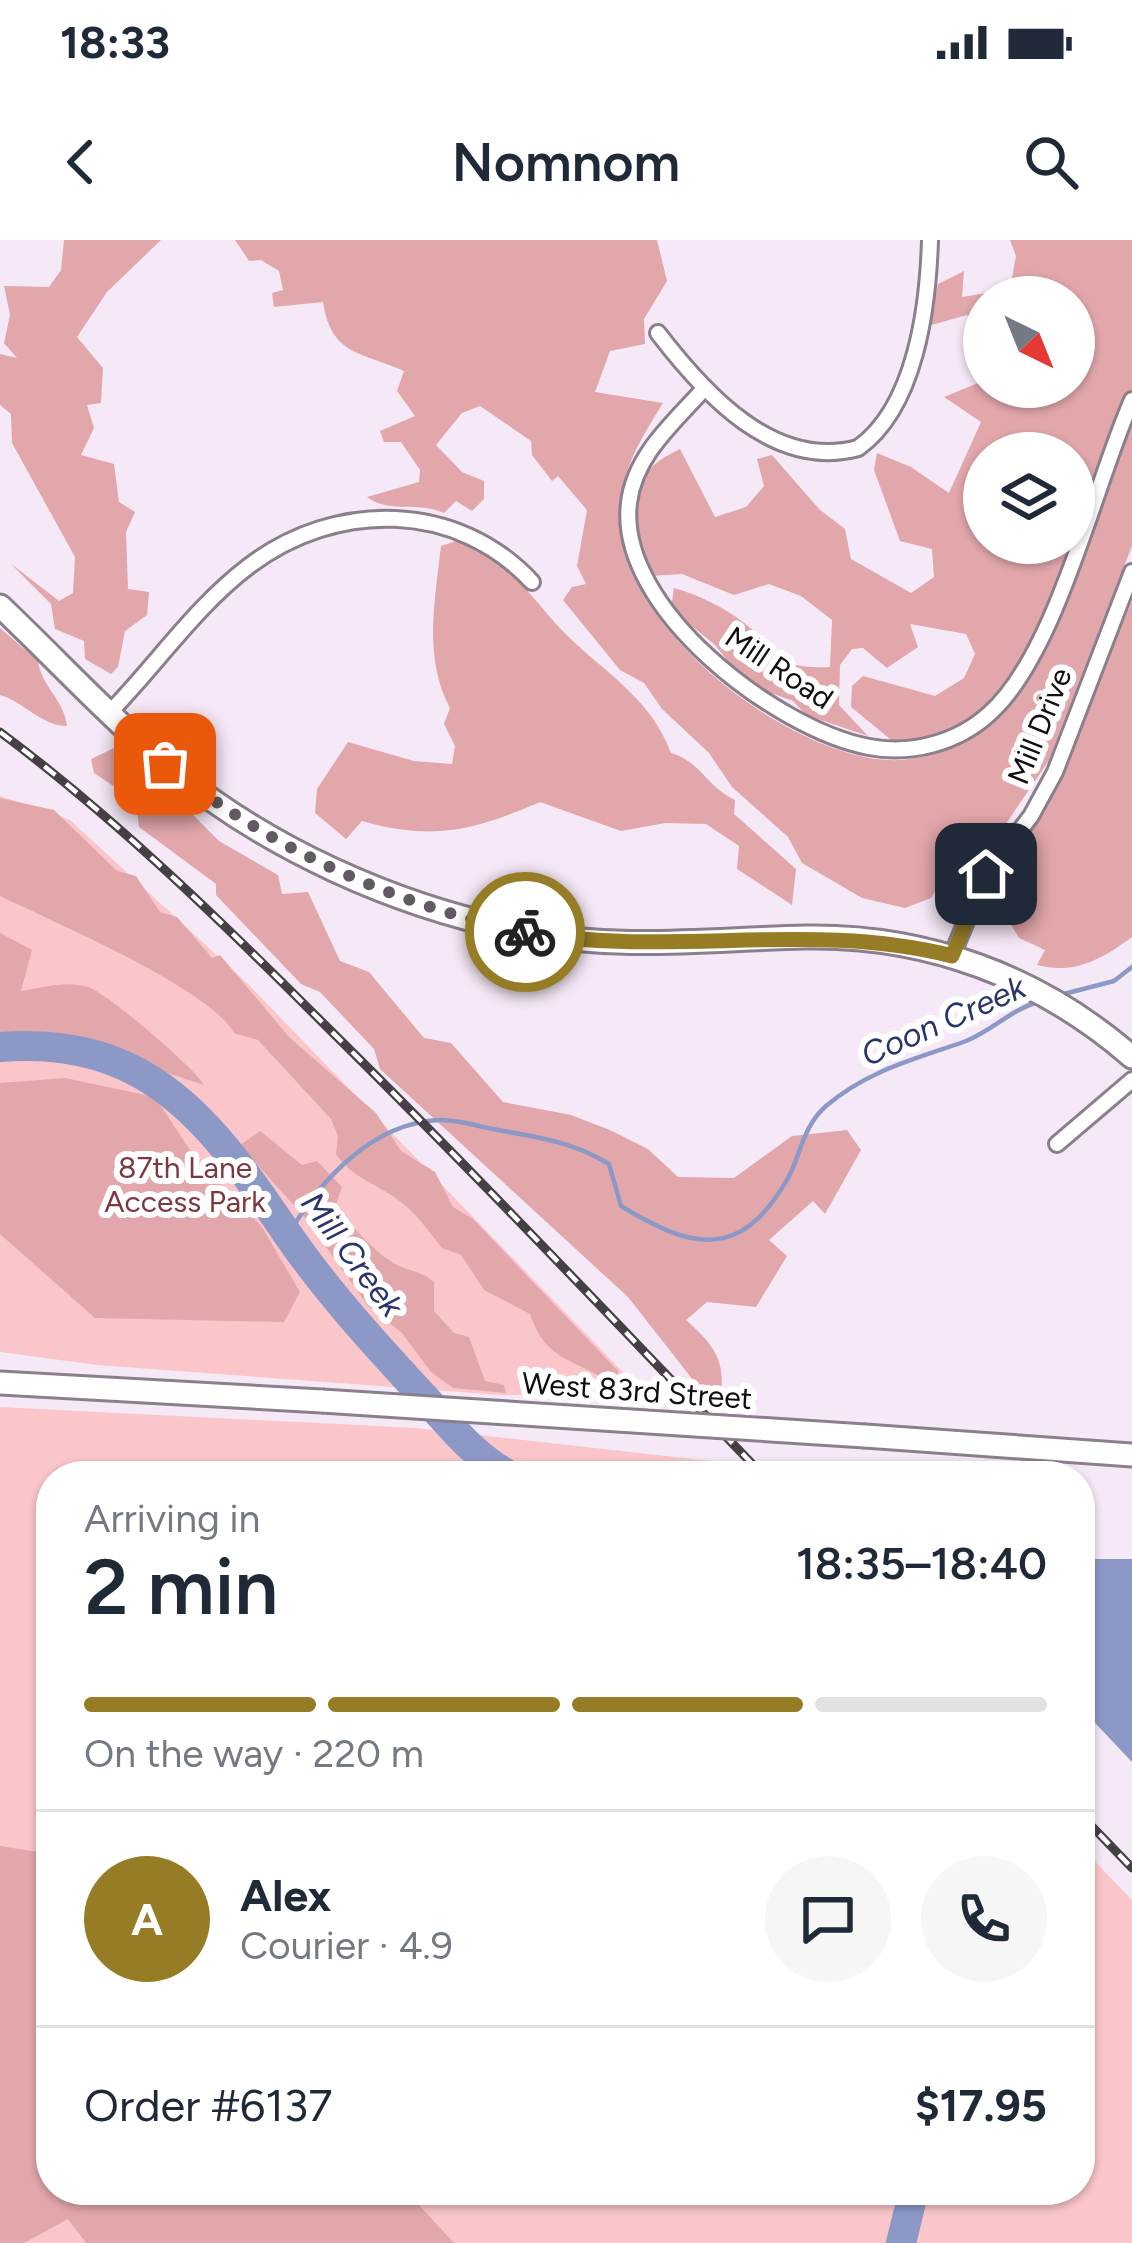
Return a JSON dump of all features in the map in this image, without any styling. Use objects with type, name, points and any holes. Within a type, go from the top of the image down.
[{"type":"main road","points":[[0,606],[180,777],[266,833],[357,879],[459,916],[614,944],[847,938],[952,956],[990,969],[1095,1026],[1132,1057]]},
{"type":"main road","name":"West 83rd Street","points":[[0,1383],[1132,1454]]},
{"type":"street","points":[[658,333],[702,391],[767,435],[800,449],[839,453],[858,448],[893,406],[912,359],[925,302],[930,240]]},
{"type":"street","name":"Mill Road","points":[[702,391],[653,445],[635,476],[628,526],[642,575],[669,615],[749,688],[816,729],[886,750],[941,742],[989,714],[1007,694],[1046,624],[1132,400]]},
{"type":"street","points":[[110,712],[250,565],[344,522],[402,518],[445,526],[490,545],[532,582]]},
{"type":"street","name":"Mill Drive","points":[[952,956],[986,874],[1031,816],[1055,772],[1132,572]]},
{"type":"street","points":[[1057,1144],[1132,1080]]},
{"type":"green space","points":[[64,240],[161,240],[107,292],[77,337],[103,368],[101,403],[87,405],[94,428],[81,455],[114,464],[119,502],[135,512],[126,532],[128,589],[149,592],[147,615],[125,631],[118,667],[111,674],[85,659],[84,641],[55,629],[51,604],[10,563],[59,601],[73,593],[75,557],[12,443],[11,414],[0,405],[0,354],[17,358],[4,343],[10,315],[4,286],[49,287],[61,270]]},
{"type":"green space","points":[[235,240],[657,240],[667,281],[644,319],[645,344],[610,351],[595,392],[663,403],[639,445],[623,487],[620,520],[628,561],[648,602],[679,642],[717,679],[804,736],[848,753],[903,760],[932,753],[986,724],[1015,695],[1042,647],[1074,564],[1095,564],[1095,509],[1132,426],[1132,546],[1048,762],[997,837],[948,871],[931,898],[905,908],[862,898],[802,863],[788,837],[732,787],[709,753],[662,709],[644,683],[620,670],[563,600],[572,587],[586,584],[577,566],[587,510],[558,476],[552,481],[532,455],[531,441],[480,406],[462,413],[436,445],[462,472],[484,481],[484,499],[472,511],[456,501],[444,513],[385,505],[367,497],[419,482],[420,470],[401,442],[384,442],[380,431],[415,416],[397,391],[404,371],[341,343],[323,302],[274,307],[272,293],[283,290],[279,271],[261,260],[249,261]]},
{"type":"green space","points":[[1010,240],[1132,240],[1132,391],[1095,471],[1095,432],[976,432],[981,422],[944,397],[963,389],[963,408],[1095,408],[1095,276],[1012,276],[1016,256]]},
{"type":"green space","points":[[964,271],[963,316],[928,326],[938,284]]},
{"type":"green space","points":[[680,449],[715,517],[746,507],[764,486],[757,459],[772,455],[819,509],[845,529],[851,559],[911,593],[934,577],[932,549],[900,541],[874,470],[877,453],[911,467],[949,493],[963,462],[963,564],[1062,564],[1031,646],[993,700],[968,721],[936,736],[896,744],[851,707],[852,686],[863,676],[935,696],[964,678],[975,654],[966,634],[910,624],[918,647],[887,668],[863,648],[852,649],[840,665],[839,705],[868,736],[806,715],[793,701],[763,690],[735,670],[715,645],[671,609],[674,588],[727,611],[779,656],[798,665],[830,667],[832,620],[801,596],[769,584],[734,595],[682,574],[650,576],[635,519],[635,502],[647,472]]},
{"type":"green space","points":[[459,540],[510,573],[642,705],[671,753],[735,800],[734,814],[796,869],[792,905],[737,869],[739,846],[706,824],[665,823],[621,831],[540,802],[452,830],[410,831],[362,821],[346,839],[315,813],[317,789],[348,742],[414,761],[452,764],[455,746],[444,724],[450,708],[436,669],[433,628],[441,546]]},
{"type":"green space","points":[[1132,601],[1132,937],[1087,963],[1064,968],[1037,965],[1045,950],[1019,938],[1000,907],[1013,881],[1007,861],[1044,804]]},
{"type":"green space","points":[[0,628],[38,661],[67,726],[49,722],[0,695]]},
{"type":"green space","points":[[116,747],[149,771],[219,841],[278,875],[282,894],[308,892],[340,961],[369,972],[424,1038],[451,1043],[503,1102],[571,1115],[610,1130],[648,1149],[678,1177],[734,1178],[792,1136],[847,1130],[861,1150],[825,1214],[813,1201],[769,1240],[787,1256],[756,1307],[707,1302],[686,1320],[716,1354],[720,1399],[704,1394],[628,1297],[380,1069],[374,1049],[320,992],[301,984],[216,895],[216,884],[139,827],[136,801],[94,773],[91,759]]},
{"type":"green space","name":"87th Lane Access Park","points":[[0,796],[70,820],[248,984],[646,1396],[501,1395],[97,1365],[0,1352]]},
{"type":"green space","points":[[0,798],[54,810],[117,871],[136,876],[160,912],[177,917],[212,958],[220,955],[290,1038],[376,1113],[401,1151],[435,1172],[453,1207],[473,1219],[618,1371],[616,1388],[555,1352],[530,1314],[484,1290],[461,1255],[442,1248],[404,1205],[349,1168],[336,1154],[338,1136],[331,1119],[258,1040],[234,1033],[219,1015],[163,976],[0,896]]},
{"type":"green space","points":[[0,933],[32,950],[21,991],[63,984],[88,987],[150,1032],[204,1085],[110,1054],[0,1037]]},
{"type":"green space","points":[[65,1078],[155,1097],[194,1156],[262,1227],[300,1292],[284,1322],[95,1318],[0,1234],[0,1083]]},
{"type":"green space","points":[[260,1131],[302,1165],[317,1161],[342,1187],[335,1207],[365,1239],[390,1261],[434,1282],[434,1311],[454,1333],[469,1337],[485,1381],[504,1385],[506,1393],[453,1388],[431,1372],[402,1333],[368,1306],[307,1220],[240,1145]]},
{"type":"green space","points":[[0,1407],[416,1428],[711,1461],[36,1461],[36,2205],[1095,2205],[1095,1862],[1132,1900],[1132,2243],[0,2243]]},
{"type":"green space","points":[[0,1846],[36,1852],[36,2205],[419,2205],[454,2243],[86,2243],[68,2219],[24,2243],[0,2243]]},
{"type":"water","points":[[1095,1559],[1132,1559],[1132,1762],[1095,1723]]},
{"type":"waterway","name":"Coon Creek","points":[[1060,995],[1114,981],[1132,967]]},
{"type":"waterway","name":"Coon Creek","points":[[288,1235],[315,1195],[350,1159],[391,1132],[439,1120],[545,1139],[583,1151],[609,1164],[621,1206],[692,1238],[732,1235],[770,1205],[788,1178],[812,1122],[826,1106],[859,1083],[975,1037],[1038,1002]]},
{"type":"waterway","name":"Mill Creek","points":[[0,1047],[52,1047],[97,1056],[137,1072],[172,1095],[232,1157],[370,1338],[488,1461]]},
{"type":"waterway","name":"Mill Creek","points":[[901,2243],[910,2205]]},
{"type":"railway","points":[[0,732],[127,836],[247,948],[750,1461]]},
{"type":"railway","points":[[1095,1830],[1132,1868]]},
{"type":"way so far","points":[[165,764],[234,814],[323,864],[414,902],[525,932]]},
{"type":"route","points":[[525,932],[633,945],[847,938],[952,956],[986,874]]}]
